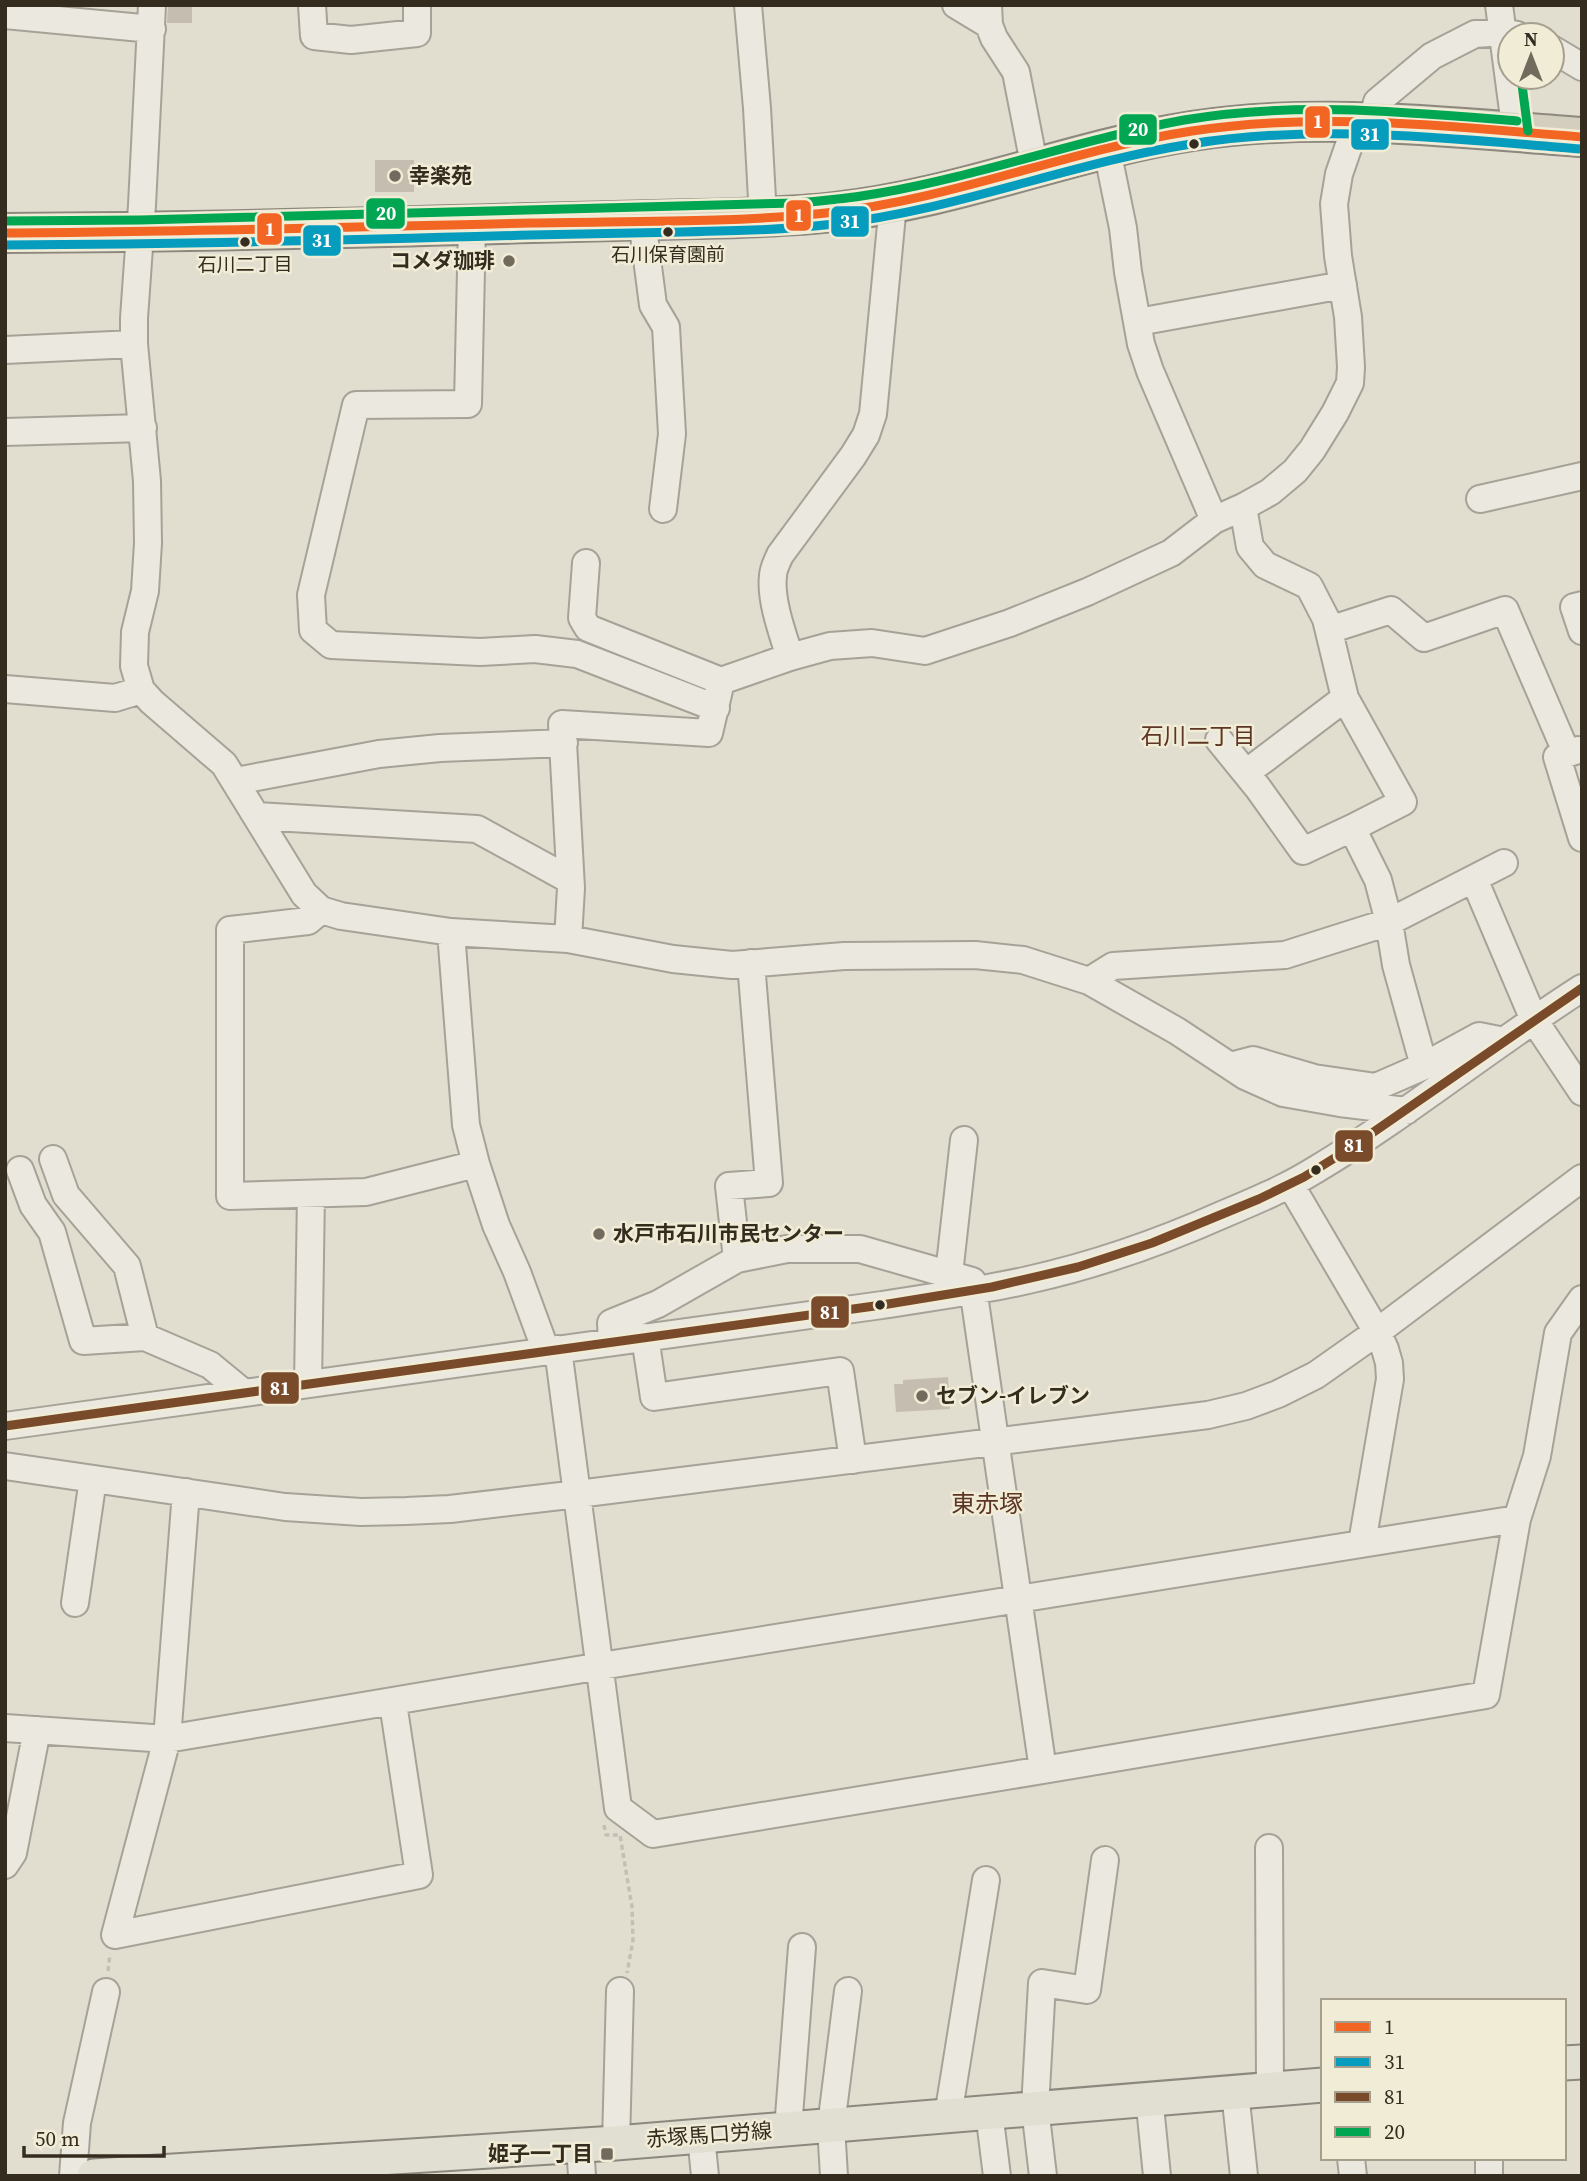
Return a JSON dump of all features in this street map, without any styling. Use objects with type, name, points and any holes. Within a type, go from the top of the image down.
[{"type":"highway","points":[[5,233],[472,225],[763,217],[834,212],[893,204],[1107,150],[1188,132],[1242,124],[1307,121],[1364,123],[1582,137]]},
{"type":"main road","name":"赤塚馬口労線","points":[[110,2175],[581,2160],[616,2143],[1321,2085]]},
{"type":"street","points":[[312,5],[314,36],[351,40],[417,33],[417,5]]},
{"type":"street","points":[[748,5],[763,217]]},
{"type":"street","points":[[956,5],[989,15],[994,38],[1016,72],[1035,169]]},
{"type":"street","points":[[5,15],[152,17],[134,318],[147,481],[148,543],[145,591],[135,632],[134,666],[141,690],[166,716],[224,764],[304,894],[321,910],[341,916],[451,932],[568,939],[673,959],[732,964],[844,956],[975,955],[1023,960],[1089,981],[1177,1031],[1245,1076],[1283,1093],[1406,1111]]},
{"type":"street","points":[[586,563],[582,618],[587,628],[721,681],[830,646],[872,643],[925,651],[1010,623],[1171,553],[1214,520],[1270,492],[1295,471],[1312,450],[1350,383],[1348,317],[1338,256],[1334,204],[1339,174],[1377,102],[1432,56],[1475,34],[1496,34]]},
{"type":"street","points":[[1566,57],[1582,67]]},
{"type":"street","points":[[1513,91],[1516,133]]},
{"type":"street","points":[[1107,150],[1123,228],[1141,344],[1214,520]]},
{"type":"street","points":[[790,657],[775,601],[773,572],[780,555],[853,456],[866,435],[873,414],[893,204]]},
{"type":"street","points":[[642,220],[653,305],[666,327],[672,434],[663,509]]},
{"type":"street","points":[[472,225],[468,404],[356,405],[311,595],[313,630],[331,645],[480,652],[535,649],[577,654],[716,708]]},
{"type":"street","points":[[1138,322],[1343,285]]},
{"type":"street","points":[[5,350],[134,344]]},
{"type":"street","points":[[5,432],[143,428]]},
{"type":"street","points":[[1480,499],[1582,476]]},
{"type":"street","points":[[1219,740],[1303,851],[1403,802],[1345,698],[1326,620],[1309,586],[1265,565],[1250,547],[1243,507]]},
{"type":"street","points":[[1582,605],[1574,607],[1582,631]]},
{"type":"street","points":[[1329,630],[1391,610],[1424,638],[1505,610],[1574,751],[1558,757],[1582,838]]},
{"type":"street","points":[[568,939],[570,880],[562,724],[709,733],[721,681]]},
{"type":"street","points":[[5,689],[115,698],[141,690]]},
{"type":"street","points":[[1246,773],[1345,698]]},
{"type":"street","points":[[236,780],[379,754],[440,748],[565,743]]},
{"type":"street","points":[[257,816],[477,829],[570,880]]},
{"type":"street","points":[[1352,828],[1378,880],[1396,964],[1424,1066]]},
{"type":"street","points":[[1089,981],[1113,966],[1285,955],[1389,922],[1504,863]]},
{"type":"street","points":[[1474,879],[1534,1020],[1582,1092]]},
{"type":"street","points":[[321,910],[308,920],[230,930],[230,1196],[366,1192],[476,1164]]},
{"type":"street","points":[[451,932],[466,1125],[496,1225],[552,1350],[578,1494],[618,1808],[653,1834],[1486,1695],[1517,1519],[1537,1456],[1558,1333],[1582,1299]]},
{"type":"street","points":[[737,1259],[729,1186],[769,1183],[751,963]]},
{"type":"street","points":[[5,1426],[974,1291],[1104,1260],[1184,1232],[1290,1184],[1324,1165],[1582,988]]},
{"type":"street","points":[[1230,1066],[1253,1060],[1314,1078],[1376,1087],[1424,1066],[1479,1036],[1504,1041]]},
{"type":"street","points":[[949,1274],[964,1140]]},
{"type":"street","points":[[53,1159],[66,1195],[127,1266],[145,1337]]},
{"type":"street","points":[[20,1170],[36,1209],[52,1232],[83,1341],[145,1337],[210,1365],[244,1392]]},
{"type":"street","points":[[5,1466],[285,1507],[361,1512],[450,1509],[1208,1415],[1246,1406],[1316,1375],[1582,1178]]},
{"type":"street","points":[[1290,1184],[1377,1332],[1387,1356],[1390,1379],[1362,1543]]},
{"type":"street","points":[[308,1384],[311,1194]]},
{"type":"street","points":[[36,1209],[66,1195]]},
{"type":"street","points":[[612,1342],[611,1322],[658,1304],[737,1259],[787,1249],[860,1249],[972,1281],[1043,1770]]},
{"type":"street","points":[[645,1337],[654,1396],[840,1371],[853,1460]]},
{"type":"street","points":[[75,1603],[93,1479]]},
{"type":"street","points":[[186,1492],[167,1740],[115,1936],[419,1875],[393,1703]]},
{"type":"street","points":[[5,1728],[167,1740],[601,1666],[1517,1519]]},
{"type":"street","points":[[5,1866],[13,1853],[37,1730]]},
{"type":"street","points":[[1269,1849],[1270,2089]]},
{"type":"street","points":[[1043,2176],[1035,2108],[1042,1983],[1087,1990],[1105,1860]]},
{"type":"street","points":[[948,2116],[986,1880]]},
{"type":"street","points":[[788,2129],[802,1947]]},
{"type":"street","points":[[616,2143],[620,1991]]},
{"type":"street","points":[[834,2176],[831,2126],[848,1991]]},
{"type":"street","points":[[72,2176],[77,2123],[106,1992]]},
{"type":"street","points":[[1235,2092],[1244,2176]]},
{"type":"street","points":[[1146,2099],[1151,2116],[1157,2176]]},
{"type":"street","points":[[989,2112],[998,2176]]},
{"type":"street","points":[[701,2136],[705,2176]]},
{"type":"path","points":[[606,1835],[620,1835],[632,1907],[633,1940],[627,1975],[620,1991]]},
{"type":"path","points":[[106,1992],[108,1961],[115,1936]]},
{"type":"building","points":[[168,5],[192,5],[192,23],[167,23]]},
{"type":"building","points":[[375,160],[414,160],[414,192],[375,192]]},
{"type":"building","name":"セブン-イレブン","points":[[948,1377],[950,1409],[896,1412],[894,1384],[903,1384],[903,1380]]},
{"type":"transit line","name":"20","points":[[1523,91],[1528,131]]},
{"type":"transit line","name":"20","points":[[5,221],[795,203],[859,196],[918,185],[1107,137],[1225,114],[1350,110],[1517,121]]},
{"type":"transit line","name":"1","points":[[5,233],[679,221],[826,213],[873,207],[918,197],[1146,139],[1241,125],[1289,122],[1436,125],[1582,137]]},
{"type":"transit line","name":"31","points":[[5,245],[702,232],[815,226],[879,217],[969,198],[1146,152],[1240,138],[1288,135],[1435,137],[1581,149]]},
{"type":"transit line","name":"81","points":[[5,1426],[882,1305],[992,1287],[1078,1267],[1152,1243],[1259,1199],[1304,1177],[1349,1149],[1582,988]]},
{"type":"place","name":"幸楽苑","points":[[395,176]]},
{"type":"place","name":"石川保育園前","points":[[668,232]]},
{"type":"place","name":"石川二丁目","points":[[245,242]]},
{"type":"place","name":"コメダ珈琲","points":[[509,261]]},
{"type":"place","name":"水戸市石川市民センター","points":[[599,1234]]},
{"type":"place","name":"セブン-イレブン","points":[[922,1396]]},
{"type":"place","name":"姫子一丁目","points":[[607,2154]]},
{"type":"district","name":"石川二丁目","points":[[1198,736]]},
{"type":"district","name":"東赤塚","points":[[987,1504]]}]
